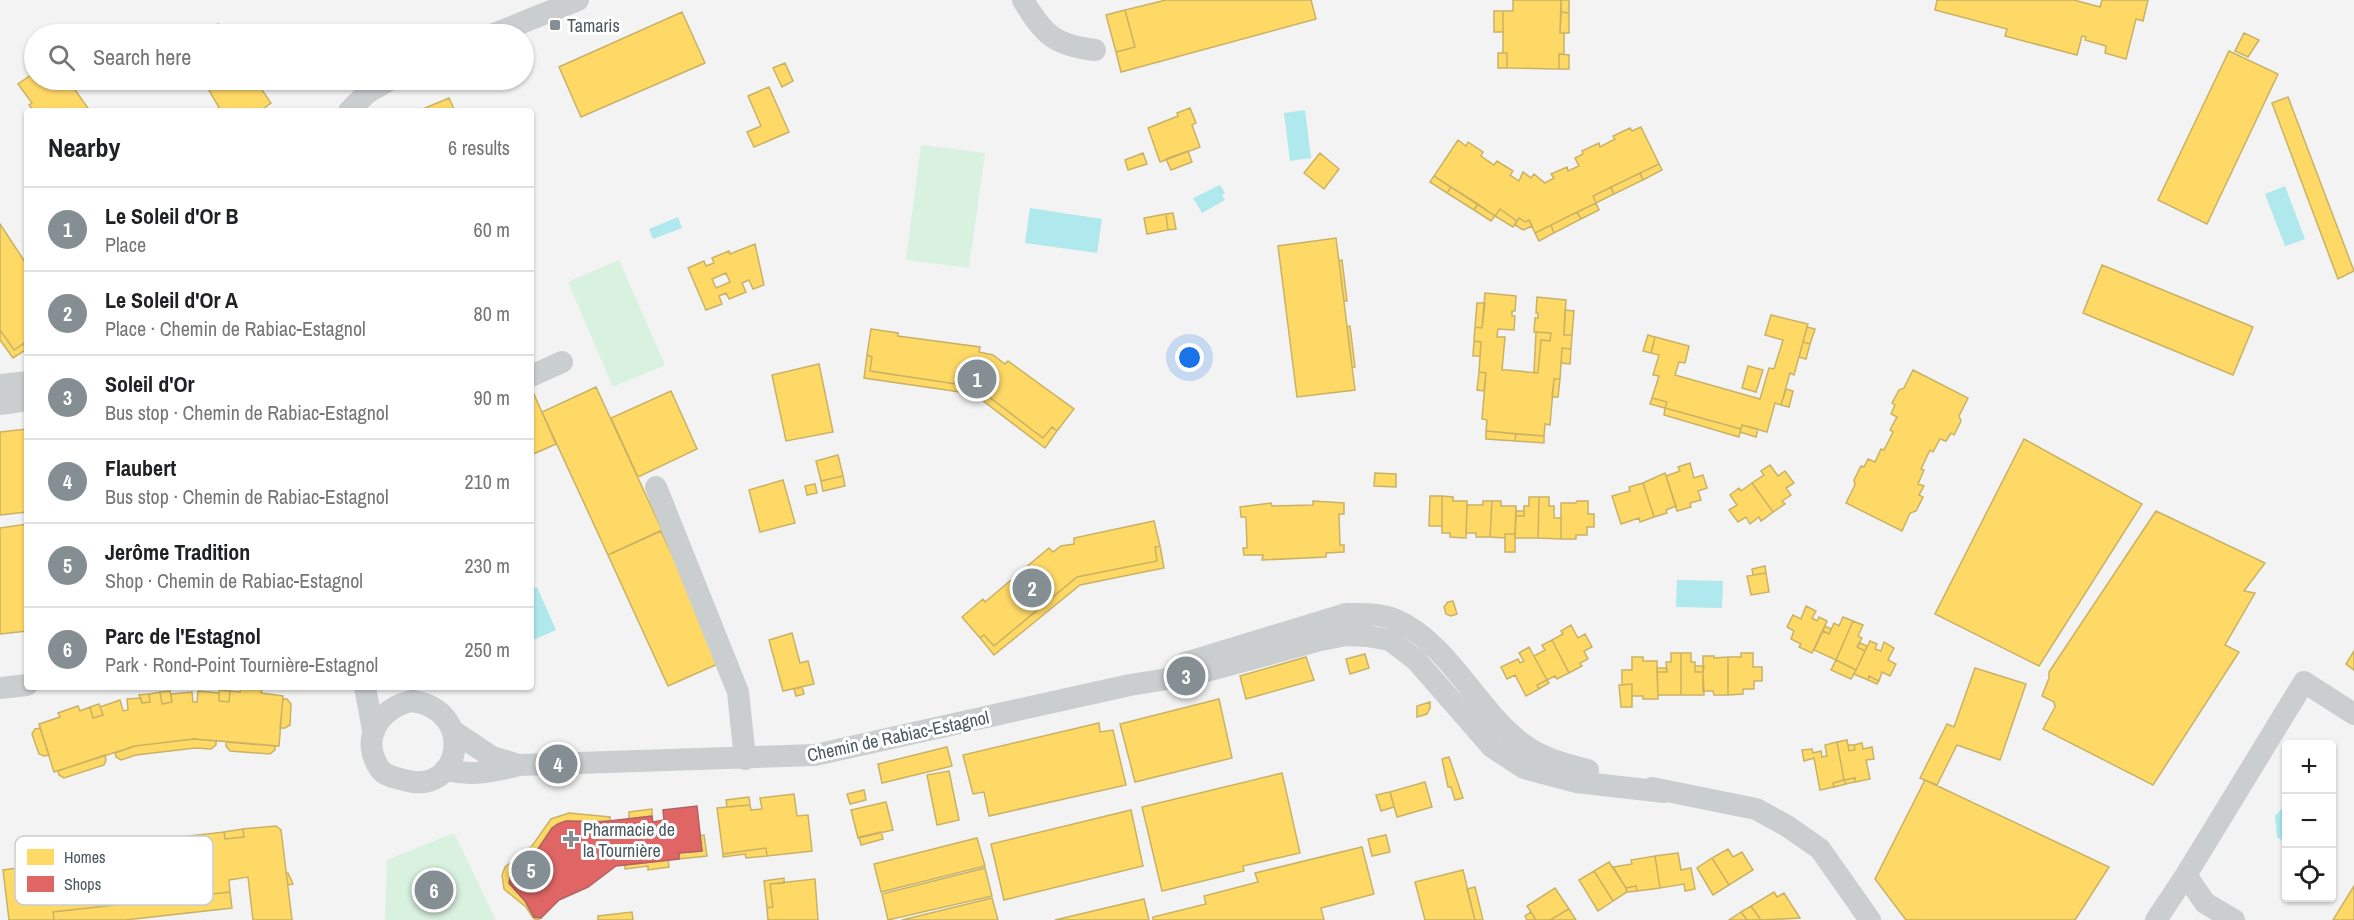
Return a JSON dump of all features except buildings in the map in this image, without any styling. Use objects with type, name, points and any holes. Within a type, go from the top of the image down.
[{"type":"street","points":[[519,24],[578,0]]},
{"type":"street","points":[[1023,0],[1046,34],[1071,47],[1095,50]]},
{"type":"street","points":[[352,108],[372,90]]},
{"type":"street","points":[[534,375],[562,363]]},
{"type":"street","points":[[0,385],[24,382]]},
{"type":"street","points":[[0,404],[24,400]]},
{"type":"street","points":[[656,487],[738,692],[745,759]]},
{"type":"street","name":"Chemin de Rabiac-Estagnol","points":[[445,770],[465,774],[495,772],[519,765],[815,756],[1130,685],[1231,648],[1346,614],[1370,614],[1396,619],[1423,637],[1471,706],[1542,756],[1665,792],[1756,809],[1787,826],[1820,849],[1870,920]]},
{"type":"street","points":[[2156,920],[2304,682],[2354,714]]},
{"type":"street","points":[[0,688],[24,685]]},
{"type":"street","points":[[366,690],[373,730]]},
{"type":"street","points":[[377,690],[401,703]]},
{"type":"street","points":[[411,701],[435,707],[449,722],[455,744],[453,758],[439,777],[429,781],[411,782],[389,776],[380,769],[371,747],[373,730],[376,722],[392,707],[401,703],[411,701]]},
{"type":"street","name":"Chemin de Rabiac-Estagnol","points":[[453,731],[492,757],[519,765]]},
{"type":"street","points":[[2186,875],[2205,903],[2235,920]]},
{"type":"green space","points":[[921,145],[985,153],[969,268],[906,260]]},
{"type":"green space","points":[[619,260],[665,365],[613,387],[568,282]]},
{"type":"green space","points":[[454,833],[496,920],[385,920],[387,860]]},
{"type":"water","points":[[1305,110],[1311,158],[1290,161],[1284,113]]},
{"type":"water","points":[[1220,185],[1225,193],[1222,195],[1225,200],[1202,213],[1193,198]]},
{"type":"water","points":[[2285,186],[2305,239],[2285,246],[2265,194]]},
{"type":"water","points":[[1030,208],[1102,219],[1097,253],[1025,243]]},
{"type":"water","points":[[678,217],[682,228],[653,239],[649,229]]},
{"type":"water","points":[[1677,580],[1723,581],[1722,608],[1676,607]]},
{"type":"water","points":[[537,587],[556,630],[534,640],[534,588]]},
{"type":"water","points":[[2282,808],[2282,840],[2277,837],[2275,816]]},
{"type":"place","name":"Tamaris","points":[[555,25]]},
{"type":"place","name":"Le Soleil d'Or B","points":[[977,379]]},
{"type":"place","name":"Le Soleil d'Or A","points":[[1032,588]]},
{"type":"place","name":"Soleil d'Or","points":[[1186,676]]},
{"type":"place","name":"Flaubert","points":[[558,764]]},
{"type":"place","name":"Pharmacie de la Tournière","points":[[571,839]]},
{"type":"place","name":"Jerôme Tradition","points":[[531,870]]},
{"type":"place","name":"Parc de l'Estagnol","points":[[434,890]]}]
